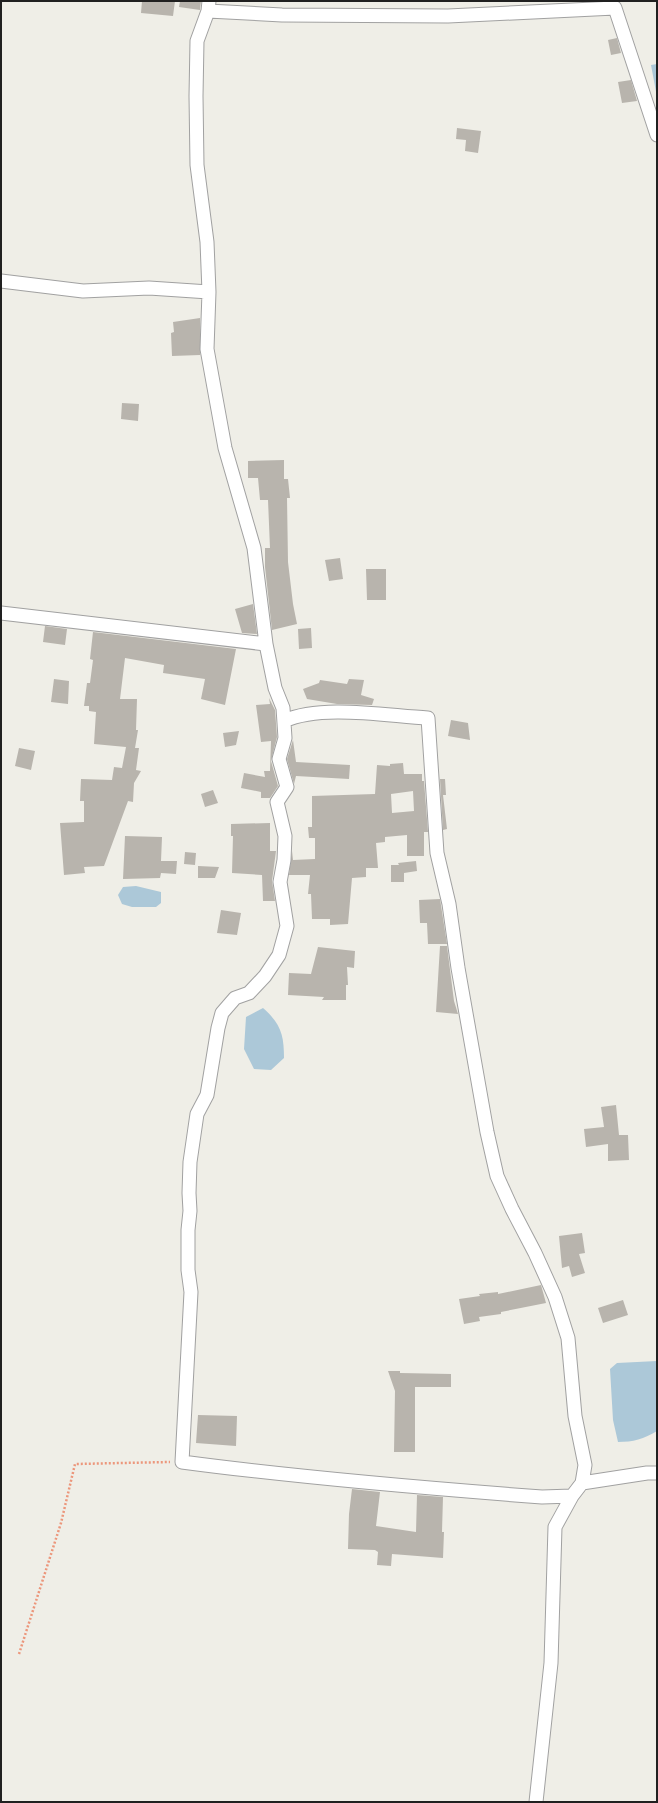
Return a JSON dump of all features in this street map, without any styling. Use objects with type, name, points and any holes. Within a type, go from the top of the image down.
[{"type":"street","points":[[572,1496],[542,1497],[355,1482],[182,1462],[191,1292],[188,1263],[190,1162],[197,1114],[207,1094],[218,1028],[222,1013],[235,998],[249,993],[265,976],[279,955],[287,926],[280,882],[284,860],[285,836],[277,802],[287,787],[279,759],[284,738],[283,708],[275,688],[266,644],[254,548],[226,448],[207,349],[209,292],[207,242],[197,165],[197,41],[208,6],[282,15],[448,16],[617,5],[657,135]]},
{"type":"street","points":[[1,281],[83,291],[149,288],[209,292]]},
{"type":"street","points":[[1,613],[266,644]]},
{"type":"street","points":[[284,721],[293,717],[338,712],[428,718],[437,853],[449,904],[458,968],[487,1132],[497,1176],[555,1297],[568,1338],[575,1416],[585,1465],[582,1483],[572,1496],[556,1527],[551,1663],[536,1802]]},
{"type":"street","points":[[582,1483],[647,1473],[657,1473]]},
{"type":"path","points":[[19,1654],[61,1523],[75,1464],[182,1462]]},
{"type":"water","points":[[657,64],[657,97],[651,65]]},
{"type":"water","points":[[136,886],[161,892],[161,903],[156,907],[132,907],[122,904],[118,895],[123,887]]},
{"type":"water","points":[[263,1008],[278,1025],[283,1043],[284,1058],[271,1070],[254,1069],[244,1049],[246,1017]]},
{"type":"water","points":[[657,1361],[657,1431],[638,1440],[618,1442],[613,1420],[610,1369],[617,1363]]},
{"type":"building","points":[[142,1],[175,1],[173,16],[141,13]]},
{"type":"building","points":[[180,1],[201,1],[200,10],[179,7]]},
{"type":"building","points":[[617,38],[621,53],[611,55],[608,40]]},
{"type":"building","points":[[631,80],[637,101],[622,103],[618,82]]},
{"type":"building","points":[[457,128],[481,131],[478,153],[465,151],[466,140],[456,139]]},
{"type":"building","points":[[200,318],[200,355],[172,356],[171,333],[174,332],[173,322]]},
{"type":"building","points":[[122,403],[139,404],[138,421],[121,419]]},
{"type":"building","points":[[284,460],[284,479],[288,479],[290,498],[287,498],[288,562],[297,624],[272,630],[265,567],[265,548],[270,548],[268,500],[260,500],[258,478],[248,478],[248,461]]},
{"type":"building","points":[[340,558],[343,579],[329,581],[325,560]]},
{"type":"building","points":[[366,569],[386,569],[386,600],[367,600]]},
{"type":"building","points":[[253,604],[257,634],[242,633],[235,609]]},
{"type":"building","points":[[45,626],[67,629],[65,645],[43,642]]},
{"type":"building","points":[[311,628],[312,648],[299,649],[298,629]]},
{"type":"building","points":[[93,632],[236,649],[225,705],[201,699],[205,679],[163,673],[164,665],[125,658],[120,699],[137,699],[136,730],[138,730],[135,748],[139,748],[136,770],[141,771],[134,783],[133,802],[128,801],[104,866],[84,867],[85,873],[64,875],[60,823],[84,822],[84,801],[80,801],[81,779],[112,780],[114,767],[122,768],[126,747],[94,744],[96,712],[89,711],[89,706],[84,706],[87,683],[90,683],[93,660],[90,659]]},
{"type":"building","points":[[54,679],[69,681],[68,704],[51,702]]},
{"type":"building","points":[[349,679],[364,680],[361,695],[374,699],[372,705],[337,704],[307,699],[303,689],[319,683],[320,680],[347,684]]},
{"type":"building","points":[[269,698],[275,710],[277,737],[271,761],[278,786],[270,798],[261,798],[261,792],[241,788],[244,773],[265,777],[264,771],[270,771],[271,741],[261,742],[256,705],[270,704]]},
{"type":"building","points":[[451,720],[468,723],[470,740],[448,736]]},
{"type":"building","points":[[239,731],[236,745],[225,747],[223,733]]},
{"type":"building","points":[[293,740],[296,762],[350,765],[349,779],[296,776],[294,784],[287,759]]},
{"type":"building","points":[[19,748],[35,751],[31,770],[15,766]]},
{"type":"building","points":[[403,763],[404,774],[422,774],[422,781],[424,781],[428,832],[424,832],[424,856],[407,856],[407,835],[385,837],[385,842],[376,843],[378,868],[366,868],[366,877],[352,878],[348,924],[330,925],[330,919],[312,919],[311,894],[308,894],[310,875],[289,875],[292,851],[293,860],[315,859],[315,838],[309,838],[308,827],[312,827],[312,796],[375,794],[377,765],[390,766],[390,764]],"holes":[[[413,791],[414,811],[392,813],[391,794]]]},
{"type":"building","points":[[440,779],[445,779],[446,795],[443,795],[447,829],[443,830]]},
{"type":"building","points":[[213,790],[218,803],[205,807],[201,794]]},
{"type":"building","points":[[270,823],[270,851],[276,851],[272,881],[275,901],[263,901],[262,875],[232,873],[233,836],[231,836],[231,824]]},
{"type":"building","points":[[125,836],[162,837],[161,861],[177,861],[176,874],[161,873],[160,878],[123,879]]},
{"type":"building","points":[[185,852],[196,853],[195,865],[184,864]]},
{"type":"building","points":[[416,861],[417,871],[404,873],[404,882],[391,882],[391,865],[399,865],[398,863]]},
{"type":"building","points":[[198,866],[219,867],[215,878],[198,878]]},
{"type":"building","points":[[440,899],[447,944],[428,944],[427,923],[420,923],[419,900]]},
{"type":"building","points":[[221,910],[241,913],[237,935],[217,933]]},
{"type":"building","points":[[440,946],[447,946],[454,1001],[458,1014],[436,1012]]},
{"type":"building","points":[[318,947],[355,951],[354,968],[347,967],[348,985],[346,985],[346,1000],[322,1000],[324,997],[288,995],[289,973],[311,974]]},
{"type":"building","points":[[616,1105],[619,1135],[628,1135],[629,1160],[608,1161],[608,1144],[586,1147],[584,1129],[604,1127],[601,1107]]},
{"type":"building","points":[[582,1233],[585,1253],[579,1254],[585,1273],[572,1277],[569,1266],[562,1268],[559,1236]]},
{"type":"building","points":[[541,1285],[546,1303],[501,1312],[501,1314],[479,1317],[480,1321],[464,1324],[459,1299],[480,1296],[479,1294],[498,1292],[498,1294]]},
{"type":"building","points":[[623,1300],[628,1315],[603,1323],[598,1308]]},
{"type":"building","points":[[388,1371],[400,1371],[400,1373],[451,1374],[451,1387],[415,1387],[415,1452],[394,1452],[395,1391]]},
{"type":"building","points":[[198,1415],[237,1416],[236,1446],[196,1443]]},
{"type":"building","points":[[352,1489],[380,1492],[376,1526],[416,1532],[417,1495],[443,1497],[443,1558],[392,1554],[391,1566],[377,1565],[378,1552],[375,1550],[348,1549],[349,1514]]}]
